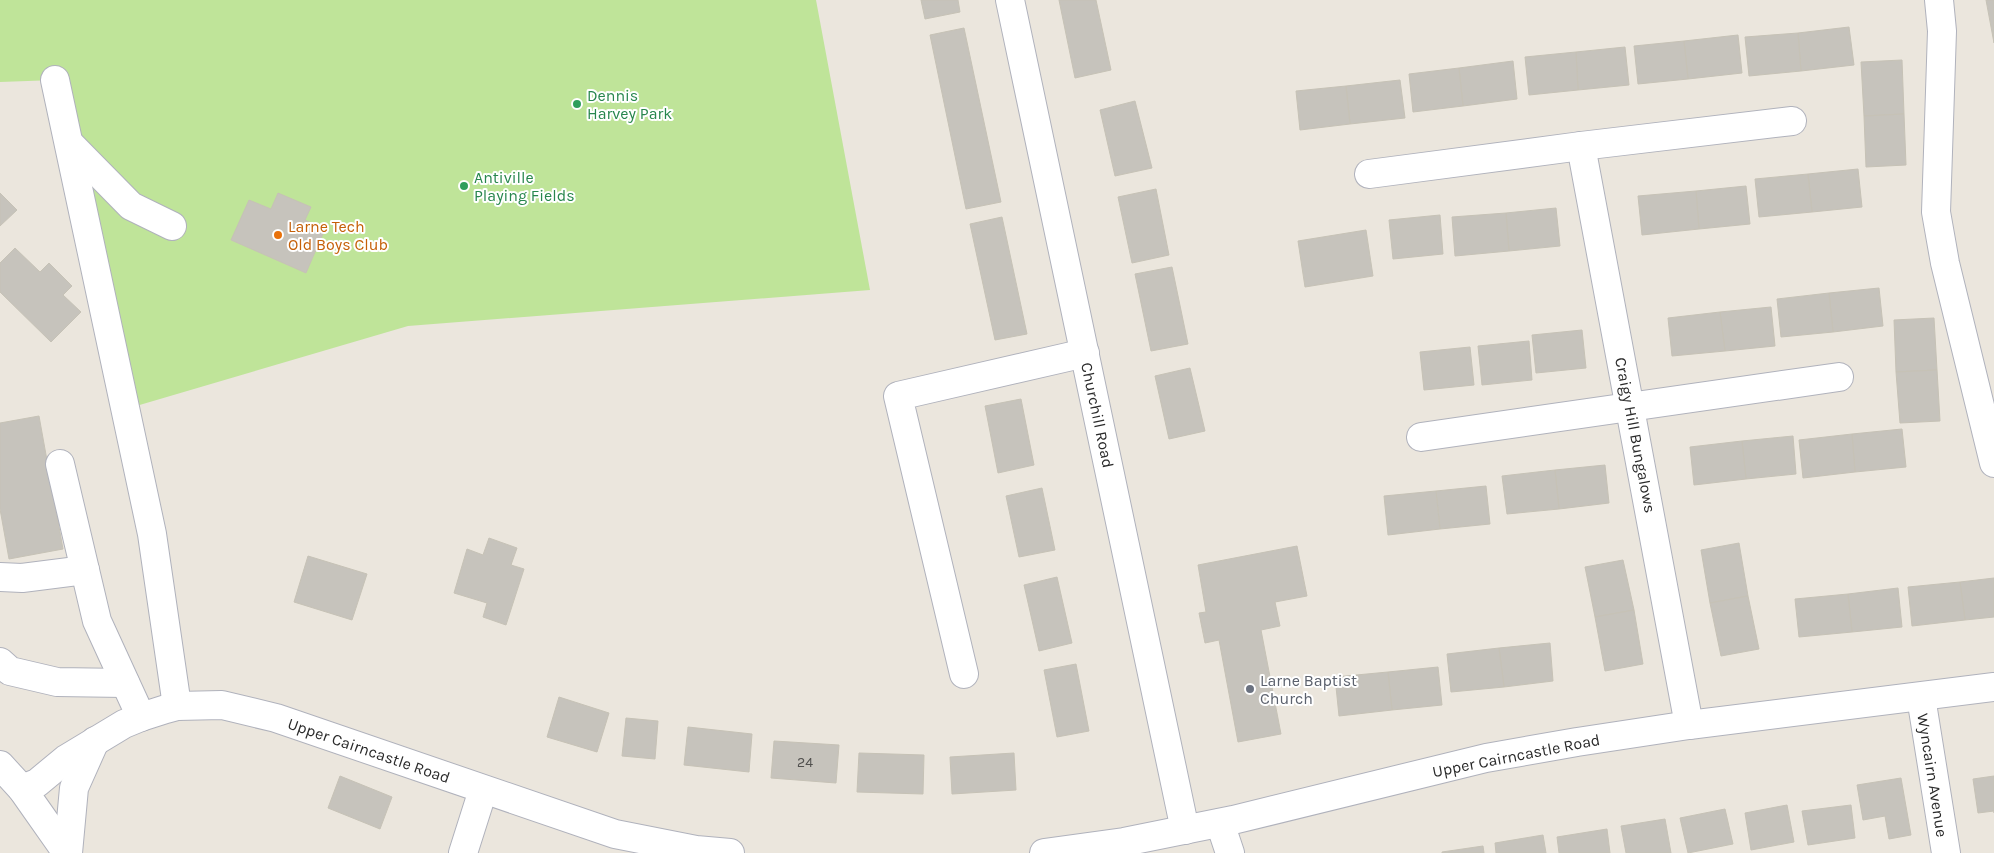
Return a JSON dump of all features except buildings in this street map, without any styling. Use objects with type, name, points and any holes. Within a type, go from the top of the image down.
[{"type":"street","name":"Churchill Road","points":[[1010,0],[1185,830]]},
{"type":"street","points":[[1939,0],[1942,31],[1936,212],[1945,263],[1994,463]]},
{"type":"street","points":[[55,80],[152,534],[177,706]]},
{"type":"street","points":[[1369,174],[1581,146],[1792,122]]},
{"type":"street","points":[[69,143],[131,206],[172,226]]},
{"type":"street","name":"Craigy Hill Bungalows","points":[[1581,146],[1689,725]]},
{"type":"street","points":[[964,674],[898,396],[1085,353]]},
{"type":"street","points":[[1421,437],[1839,377]]},
{"type":"street","points":[[60,464],[97,621],[141,717]]},
{"type":"street","points":[[0,577],[22,578],[85,570]]},
{"type":"street","points":[[0,662],[10,671],[57,682],[125,683]]},
{"type":"street","name":"Upper Cairncastle Road","points":[[1044,853],[1124,842],[1220,823],[1486,758],[1689,725],[1994,688]]},
{"type":"street","name":"Wyncairn Avenue","points":[[1921,698],[1946,853]]},
{"type":"street","name":"Upper Cairncastle Road","points":[[22,789],[37,783],[66,759],[94,741],[141,717],[177,706],[222,705],[250,710],[616,834],[696,850],[730,853]]},
{"type":"street","points":[[67,853],[74,788],[94,741]]},
{"type":"street","points":[[0,765],[22,789],[67,853]]},
{"type":"street","points":[[463,853],[483,790]]},
{"type":"street","points":[[1220,823],[1230,853]]},
{"type":"green space","name":"Antiville Playing Fields","points":[[0,0],[816,0],[870,290],[408,326],[126,409],[55,80],[0,82]]},
{"type":"place","name":"Dennis Harvey Park","points":[[577,104]]},
{"type":"place","name":"Antiville Playing Fields","points":[[464,186]]},
{"type":"place","name":"Larne Tech Old Boys Club","points":[[278,235]]},
{"type":"place","name":"Larne Baptist Church","points":[[1250,689]]}]
